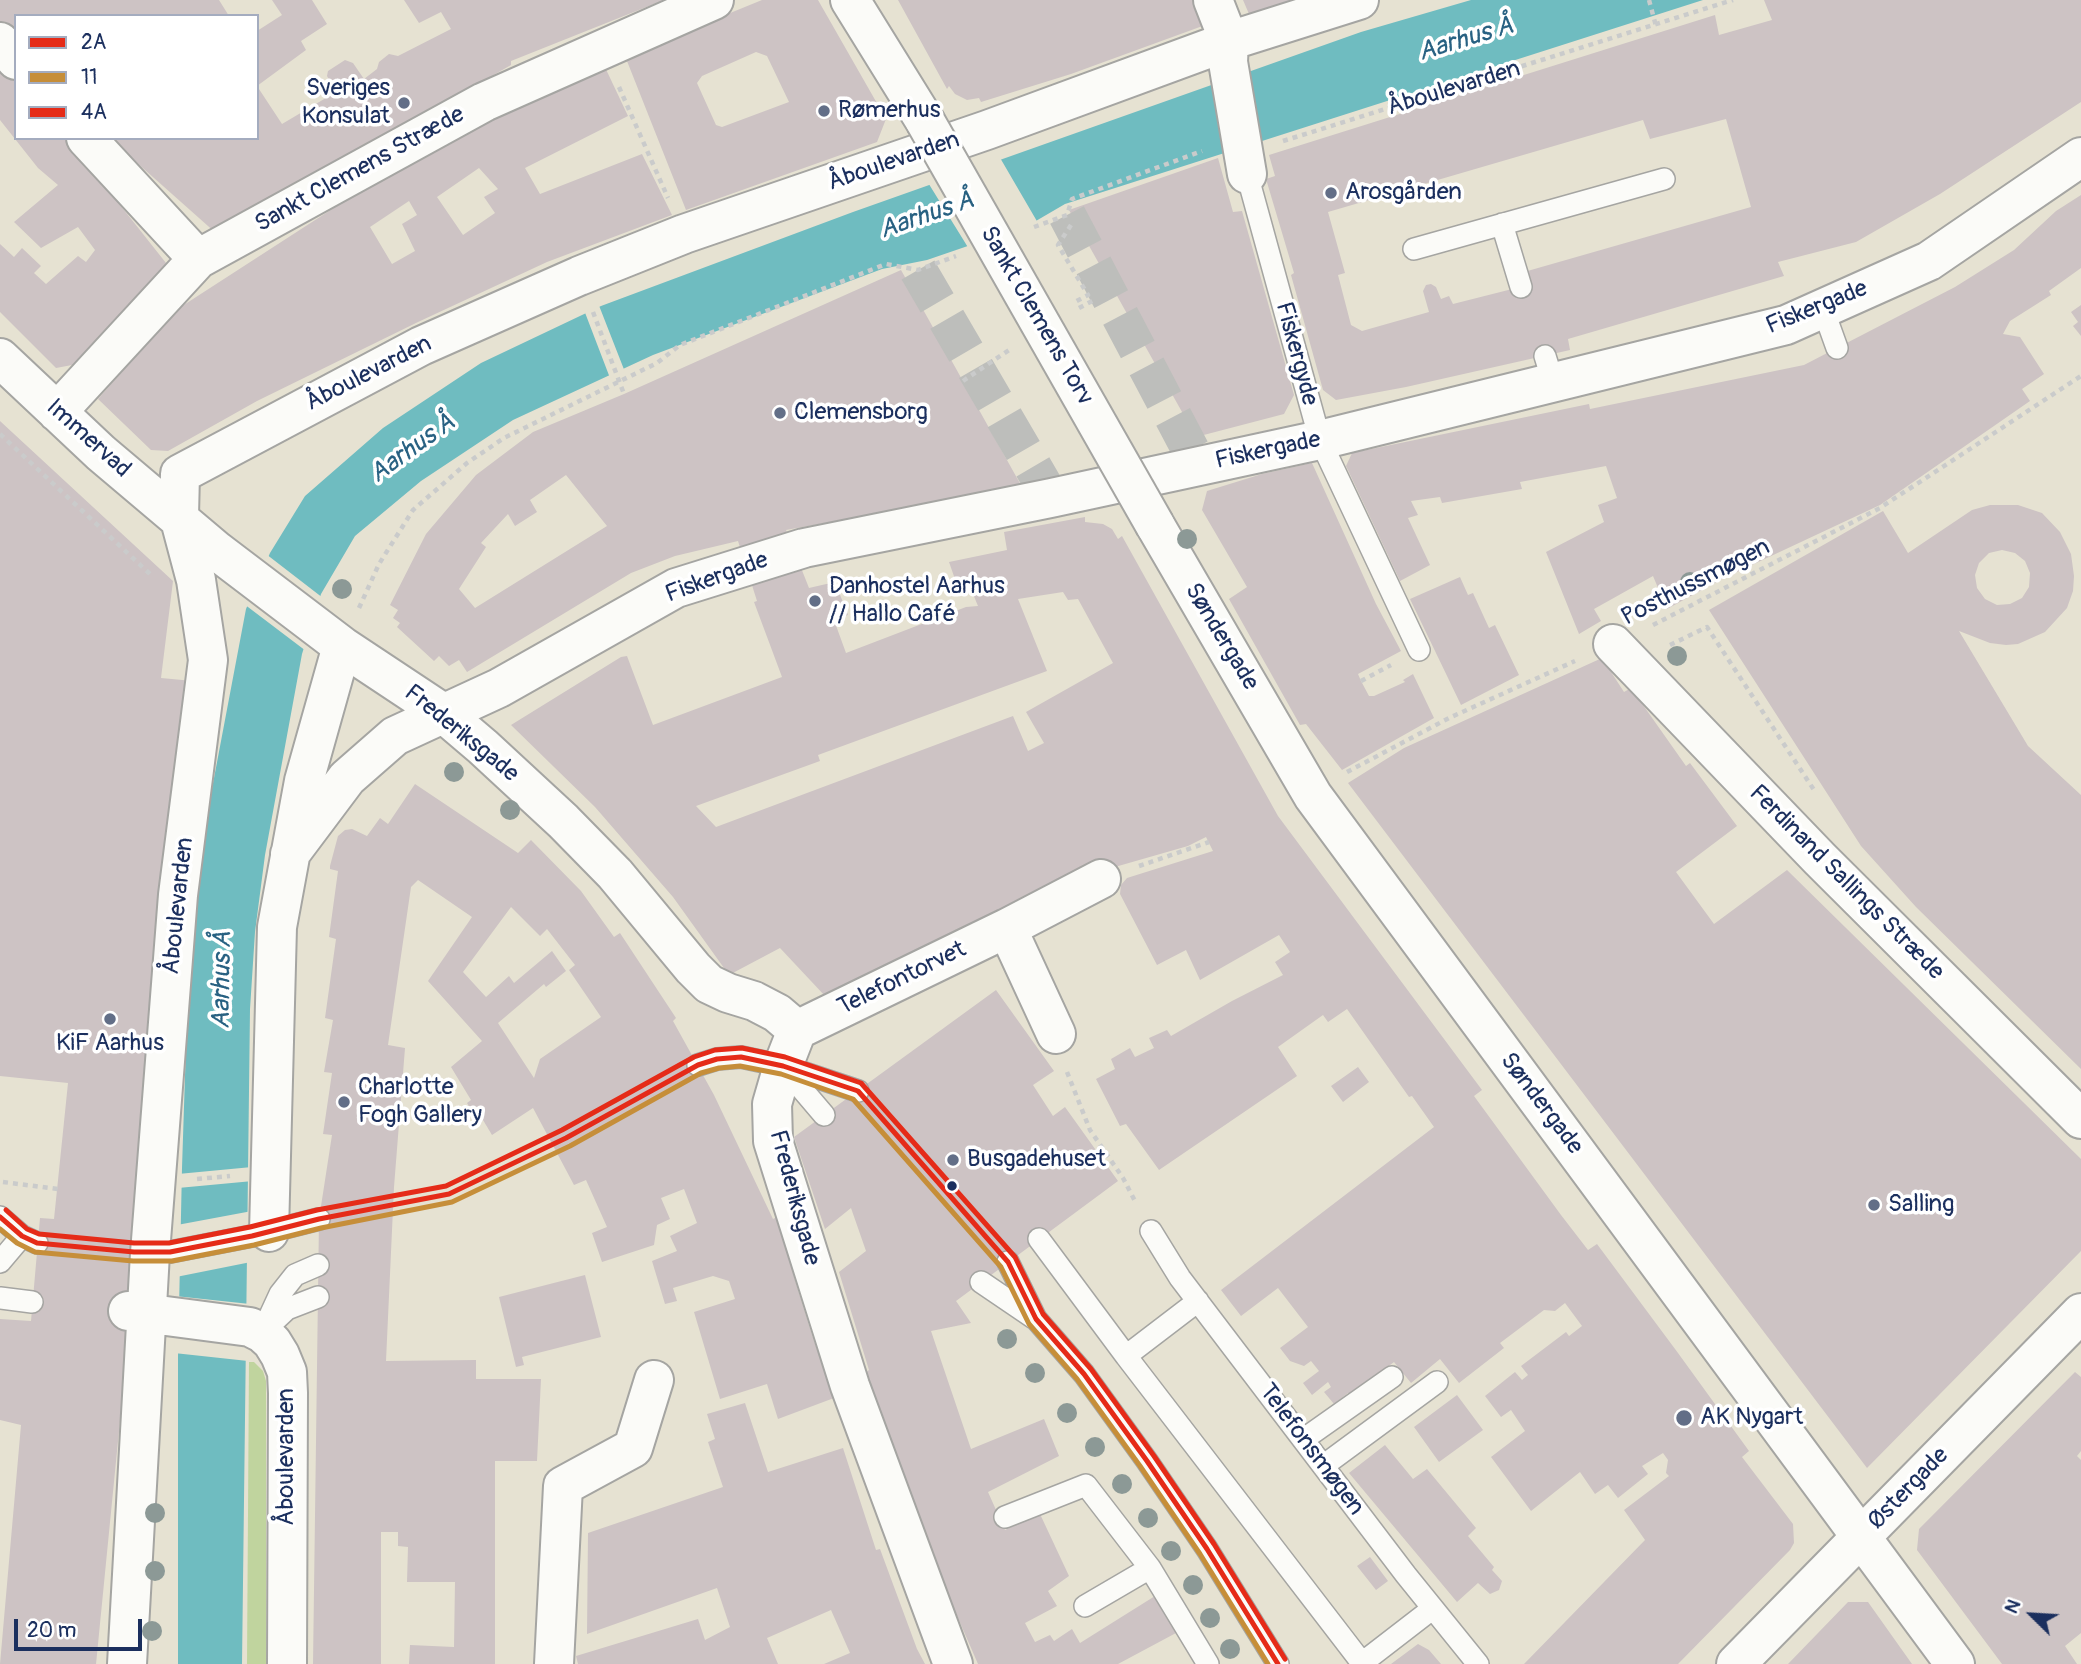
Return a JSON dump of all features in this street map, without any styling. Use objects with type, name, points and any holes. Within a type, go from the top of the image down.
[{"type":"street","name":"Sankt Clemens Stræde","points":[[57,412],[198,258],[484,102],[714,0]]},
{"type":"street","name":"Sankt Clemens Torv","points":[[850,0],[925,121],[1155,525]]},
{"type":"street","name":"Fiskergyde","points":[[1213,0],[1228,51],[1237,157]]},
{"type":"street","name":"Åboulevarden","points":[[127,1664],[151,1253],[178,895],[208,660],[195,580],[179,516],[180,474],[421,346],[579,275],[684,234],[1228,51],[1359,0]]},
{"type":"street","points":[[0,42],[14,58]]},
{"type":"street","points":[[88,140],[198,258]]},
{"type":"street","name":"Fiskergade","points":[[290,854],[347,778],[395,736],[499,688],[676,588],[804,548],[1320,440],[1549,369],[1786,325],[1929,261],[2081,157]]},
{"type":"street","name":"Immervad","points":[[0,358],[101,453],[179,516],[217,551]]},
{"type":"street","name":"Søndergade","points":[[1155,525],[1312,796],[1955,1664]]},
{"type":"street","name":"Frederiksgade","points":[[217,551],[339,643],[443,713],[564,821],[615,874],[709,984],[777,1013],[797,1030],[772,1104],[773,1141],[850,1386],[953,1664]]},
{"type":"street","points":[[260,1234],[277,928],[304,781],[339,643]]},
{"type":"street","name":"Ferdinand Sallings Stræde","points":[[1614,644],[1820,859],[2081,1119]]},
{"type":"street","name":"Telefontorvet","points":[[797,1030],[1101,879]]},
{"type":"street","points":[[1007,928],[1056,1034]]},
{"type":"street","points":[[148,1313],[256,1330]]},
{"type":"street","name":"Østergade","points":[[1737,1664],[2080,1317]]},
{"type":"street","name":"Åboulevarden","points":[[256,1330],[280,1355],[287,1372],[288,1664]]},
{"type":"street","points":[[554,1664],[563,1486],[633,1448],[654,1380]]},
{"type":"lane","name":"Fiskergyde","points":[[1237,157],[1320,440],[1419,650]]},
{"type":"lane","points":[[1414,249],[1664,178]]},
{"type":"lane","points":[[1502,225],[1521,287]]},
{"type":"lane","points":[[1823,309],[1837,348]]},
{"type":"lane","points":[[698,1065],[717,1059],[741,1057],[783,1066],[858,1091]]},
{"type":"lane","points":[[783,1066],[824,1115]]},
{"type":"lane","points":[[0,1217],[30,1240],[0,1262]]},
{"type":"lane","points":[[151,1253],[260,1234],[319,1219]]},
{"type":"lane","name":"Telefonsmøgen","points":[[1151,1231],[1180,1278],[1432,1609],[1478,1664]]},
{"type":"lane","points":[[1039,1239],[1362,1662],[1432,1609]]},
{"type":"lane","points":[[1008,1262],[1036,1319],[1084,1374],[1147,1461],[1207,1549],[1278,1664]]},
{"type":"lane","points":[[256,1330],[295,1275],[318,1265]]},
{"type":"lane","points":[[981,1282],[1036,1319]]},
{"type":"lane","points":[[256,1330],[287,1308],[318,1297]]},
{"type":"lane","points":[[0,1298],[32,1302]]},
{"type":"lane","points":[[1126,1356],[1198,1301]]},
{"type":"lane","points":[[1304,1440],[1392,1377]]},
{"type":"lane","points":[[1323,1465],[1437,1382]]},
{"type":"lane","points":[[1005,1517],[1086,1485],[1150,1568],[1208,1664]]},
{"type":"lane","points":[[1085,1606],[1150,1568]]},
{"type":"path","points":[[1649,0],[1656,26]]},
{"type":"path","name":"Åboulevarden","points":[[1067,215],[1072,199],[1206,150],[1237,157],[1733,0]]},
{"type":"path","points":[[602,48],[684,234]]},
{"type":"path","points":[[1070,225],[1058,245],[1083,288]]},
{"type":"path","points":[[339,643],[379,564],[413,510],[467,463],[504,438],[618,378],[657,363],[680,345],[886,264],[918,270]]},
{"type":"path","points":[[590,304],[624,394]]},
{"type":"path","name":"Posthussmøgen","points":[[1312,796],[1343,775],[1449,718],[1693,606],[1880,508],[2081,376]]},
{"type":"path","points":[[0,434],[161,584]]},
{"type":"path","points":[[1361,681],[1371,676]]},
{"type":"path","points":[[1101,879],[1209,842]]},
{"type":"path","points":[[1068,1075],[1090,1130],[1123,1178],[1151,1231]]},
{"type":"path","points":[[185,1181],[240,1175]]},
{"type":"path","points":[[0,1182],[58,1189]]},
{"type":"green space","points":[[249,1362],[254,1362],[263,1371],[266,1381],[266,1664],[247,1664]]},
{"type":"water","name":"Aarhus Å","points":[[1471,0],[1703,0],[1065,204],[1029,225],[927,260],[882,269],[653,355],[513,420],[421,481],[355,536],[321,594],[302,654],[265,855],[255,932],[250,1009],[242,1664],[178,1664],[178,1356],[182,1168],[188,984],[200,852],[246,609],[270,553],[305,496],[383,428],[481,363],[601,306],[853,212],[1361,32]]},
{"type":"pier","points":[[999,156],[1038,223],[969,249],[927,181]]},
{"type":"pier","points":[[598,303],[625,372],[610,378],[584,310]]},
{"type":"pier","points":[[266,554],[323,598],[306,651],[244,604]]},
{"type":"pier","points":[[252,1167],[253,1181],[178,1188],[178,1174]]},
{"type":"pier","points":[[252,1211],[251,1262],[176,1277],[177,1225]]},
{"type":"pier","points":[[175,1296],[250,1304],[248,1361],[174,1353]]},
{"type":"building","points":[[0,0],[219,0],[228,14],[14,14],[14,38],[0,21]]},
{"type":"building","points":[[272,0],[312,0],[327,24],[301,41],[306,50],[259,85],[259,30],[282,15]]},
{"type":"building","points":[[404,0],[664,0],[511,61],[511,65],[217,234],[111,140],[259,140],[259,89],[282,124],[336,92],[327,76],[328,71],[345,60],[353,63],[364,79],[377,69],[379,62],[389,54],[398,56],[451,29],[441,12],[419,23]]},
{"type":"building","name":"Rømerhus","points":[[762,0],[818,0],[886,119],[877,142],[686,210],[625,56]],"holes":[[[756,52],[767,56],[789,102],[722,127],[716,125],[697,83],[702,76]]]},
{"type":"building","points":[[898,0],[1198,0],[1208,24],[1071,74],[981,102],[979,98],[967,100],[955,94],[949,86],[947,89]]},
{"type":"building","points":[[1243,0],[1291,0],[1291,1],[1249,14]]},
{"type":"building","points":[[1764,0],[2081,0],[2081,102],[1940,194],[1856,242],[1778,262],[1784,276],[1568,339],[1570,350],[1336,400],[1323,390],[1291,275],[1294,273],[1266,179],[1275,176],[1269,155],[1715,15],[1719,35],[1772,20]],"holes":[[[1726,119],[1751,207],[1524,272],[1528,285],[1453,304],[1449,296],[1441,299],[1436,287],[1426,285],[1423,291],[1429,312],[1362,331],[1351,325],[1338,275],[1345,273],[1328,212],[1643,120],[1650,139]]]},
{"type":"building","points":[[0,52],[14,70],[14,138],[0,120]]},
{"type":"building","points":[[603,63],[628,116],[525,168],[540,194],[642,154],[672,215],[547,262],[418,322],[257,401],[168,451],[151,450],[98,399],[176,310],[394,169]],"holes":[[[479,168],[498,189],[484,197],[495,213],[463,235],[437,197]],[[409,201],[417,215],[402,224],[415,251],[392,264],[370,227]]]},
{"type":"building","points":[[16,140],[69,140],[166,263],[88,362],[56,368],[0,312],[0,244],[14,257],[22,248],[41,266],[34,273],[46,284],[78,256],[86,262],[95,250],[78,227],[41,248],[14,222],[58,185],[38,168]]},
{"type":"building","points":[[1218,158],[1233,212],[1242,211],[1294,395],[1284,414],[1196,437],[1069,210]]},
{"type":"building","points":[[2081,195],[2081,268],[2049,291],[2051,295],[2010,321],[2003,334],[2020,337],[2044,374],[2022,389],[2030,401],[1880,505],[1722,579],[1667,609],[1653,576],[1594,609],[1601,621],[1579,634],[1546,552],[1604,522],[1598,505],[1617,498],[1606,466],[1520,482],[1522,489],[1442,503],[1440,497],[1411,501],[1418,515],[1408,518],[1430,565],[1400,581],[1346,466],[1352,453],[1589,404],[1590,409],[1804,365],[1955,287],[2014,250],[2056,211]]},
{"type":"building","points":[[901,270],[1022,487],[786,530],[809,588],[835,582],[848,615],[834,620],[846,653],[966,607],[978,606],[968,582],[956,582],[949,562],[1007,550],[1004,532],[1085,517],[1085,522],[1103,524],[1112,529],[1118,539],[1122,536],[1278,816],[1482,1090],[1474,1096],[1561,1215],[1588,1250],[1597,1244],[1678,1353],[1749,1451],[1742,1457],[1793,1524],[1794,1543],[1790,1550],[1678,1664],[1524,1664],[1645,1540],[1624,1510],[1669,1476],[1666,1473],[1668,1460],[1663,1453],[1642,1466],[1648,1474],[1618,1498],[1608,1485],[1595,1494],[1580,1472],[1531,1511],[1491,1457],[1525,1431],[1511,1410],[1501,1417],[1485,1396],[1515,1372],[1522,1380],[1528,1375],[1521,1366],[1566,1332],[1569,1336],[1582,1326],[1565,1303],[1555,1311],[1544,1310],[1500,1343],[1504,1348],[1459,1383],[1440,1359],[1411,1383],[1394,1362],[1334,1404],[1324,1392],[1331,1387],[1328,1382],[1312,1395],[1303,1383],[1319,1371],[1311,1361],[1304,1366],[1290,1361],[1280,1348],[1308,1327],[1278,1288],[1241,1316],[1221,1290],[1434,1127],[1412,1096],[1409,1097],[1347,1009],[1328,1022],[1323,1015],[1278,1047],[1297,1076],[1159,1170],[1126,1124],[1120,1126],[1096,1079],[1115,1069],[1111,1059],[1130,1048],[1135,1057],[1154,1048],[1149,1038],[1167,1030],[1171,1036],[1283,975],[1275,962],[1290,952],[1279,935],[1200,980],[1186,950],[1157,965],[1120,894],[1121,885],[1127,878],[1213,851],[1206,837],[1188,846],[1080,877],[1077,871],[825,996],[780,948],[729,975],[673,897],[595,807],[511,725],[621,657],[627,656],[653,725],[782,677],[754,602],[757,601],[738,541],[675,556],[631,573],[467,672],[459,660],[449,666],[439,656],[434,661],[397,627],[400,623],[393,618],[398,610],[390,605],[426,534],[476,475],[533,432]],"holes":[[[566,475],[607,526],[475,608],[459,589],[486,547],[481,543],[508,514],[515,526],[537,512],[530,500]],[[1063,592],[1068,600],[1078,599],[1113,663],[1026,712],[1044,743],[1028,751],[1013,716],[716,827],[696,806],[820,761],[818,755],[1047,671],[1018,599]]]},
{"type":"building","points":[[2081,305],[2081,336],[2073,326],[2078,322],[2071,312]]},
{"type":"building","points":[[0,421],[173,581],[161,678],[193,681],[96,1664],[0,1664],[21,1425],[0,1420],[0,1319],[31,1321],[40,1218],[54,1219],[68,1083],[0,1076]]},
{"type":"building","points":[[1312,463],[1376,604],[1401,651],[1358,674],[1361,681],[1369,696],[1374,696],[1405,682],[1403,680],[1413,674],[1434,718],[1342,770],[1306,724],[1300,725],[1229,599],[1247,587],[1202,510],[1207,491],[1262,474]]},
{"type":"building","points":[[1990,505],[2018,505],[2042,513],[2060,532],[2071,554],[2073,591],[2067,608],[2045,632],[2018,644],[2006,645],[1990,643],[1959,631],[2028,746],[2081,795],[2081,1069],[1916,907],[1861,846],[1709,610],[1883,511],[1908,553],[1972,510]],"holes":[[[2002,550],[2015,553],[2025,561],[2030,573],[2029,587],[2022,598],[2010,604],[1997,605],[1985,599],[1977,588],[1975,575],[1979,563],[1989,553]]]},
{"type":"building","points":[[1460,577],[1468,595],[1473,593],[1489,628],[1495,625],[1519,675],[1461,705],[1410,599]]},
{"type":"building","name":"Salling","points":[[1602,658],[1624,692],[1631,688],[1686,766],[1690,763],[1737,826],[1676,872],[1714,924],[1787,870],[2081,1159],[2081,1251],[1867,1468],[1348,783],[1404,748]]},
{"type":"building","points":[[415,784],[518,853],[531,840],[581,891],[614,937],[620,933],[676,1018],[673,1021],[714,1095],[773,1219],[777,1217],[834,1398],[778,1419],[767,1384],[720,1399],[694,1312],[735,1299],[729,1281],[713,1276],[673,1288],[677,1301],[665,1304],[652,1261],[677,1251],[670,1236],[697,1223],[684,1189],[661,1198],[670,1219],[657,1225],[654,1245],[602,1262],[592,1233],[607,1227],[586,1180],[574,1185],[533,1108],[492,1135],[483,1120],[479,1123],[467,1103],[471,1100],[451,1067],[482,1041],[428,981],[472,917],[418,880],[411,887],[388,1045],[405,1048],[394,1187],[386,1361],[476,1360],[476,1379],[541,1379],[537,1461],[495,1461],[495,1664],[409,1664],[410,1645],[454,1647],[455,1582],[407,1582],[408,1547],[398,1546],[398,1532],[381,1532],[381,1664],[313,1664],[319,1219],[332,1135],[323,1134],[332,1073],[324,1072],[333,1020],[325,1018],[336,939],[329,937],[338,871],[330,869],[330,866],[338,836],[345,830],[352,829],[367,836],[380,818],[388,824]],"holes":[[[511,907],[540,936],[547,929],[575,965],[569,970],[601,1017],[540,1059],[534,1078],[498,1023],[544,984],[546,987],[566,971],[552,951],[514,983],[509,976],[486,997],[463,972]]]},
{"type":"building","name":"Busgadehuset","points":[[996,990],[1054,1071],[1033,1085],[1053,1116],[1065,1107],[1118,1181],[956,1301],[971,1323],[931,1331],[971,1449],[1044,1419],[1059,1456],[988,1492],[1005,1530],[1040,1514],[1069,1576],[1048,1591],[1057,1606],[1025,1623],[1035,1642],[1050,1635],[1054,1641],[1072,1629],[1080,1643],[1155,1596],[1176,1633],[1118,1664],[978,1664],[928,1549],[864,1374],[869,1370],[839,1272],[866,1251],[851,1208],[825,1229],[794,1137]]},
{"type":"building","points":[[1358,1067],[1369,1082],[1343,1102],[1331,1086]]},
{"type":"building","points":[[585,1275],[601,1337],[522,1357],[524,1365],[516,1367],[499,1297]]},
{"type":"building","points":[[2075,1372],[2081,1377],[2081,1451],[2077,1456],[2081,1460],[2081,1633],[2065,1646],[2077,1664],[2002,1664],[1917,1550],[1919,1529]]},
{"type":"building","points":[[1457,1395],[1483,1430],[1439,1462],[1414,1427]]},
{"type":"building","points":[[745,1403],[768,1472],[843,1448],[876,1550],[880,1549],[925,1664],[824,1664],[850,1653],[831,1610],[767,1638],[778,1664],[578,1664],[576,1656],[698,1619],[705,1640],[730,1627],[717,1588],[587,1634],[588,1533],[723,1487],[708,1442],[715,1439],[707,1414]]},
{"type":"building","points":[[1385,1445],[1413,1479],[1427,1469],[1476,1528],[1468,1536],[1494,1567],[1492,1570],[1502,1581],[1499,1590],[1490,1594],[1478,1583],[1457,1602],[1349,1473]]},
{"type":"building","points":[[1370,1557],[1388,1581],[1376,1590],[1357,1566]]},
{"type":"building","points":[[1848,1602],[1868,1602],[1912,1664],[1788,1664]]},
{"type":"building","points":[[1418,1644],[1429,1650],[1441,1664],[1391,1664]]},
{"type":"tunnel","points":[[1067,215],[1199,466]]},
{"type":"tunnel","points":[[918,270],[1051,498]]},
{"type":"transit line","name":"4A","points":[[6,1210],[27,1229],[39,1234],[134,1243],[169,1243],[317,1210],[446,1186],[562,1130],[694,1057],[715,1050],[742,1048],[785,1057],[861,1083],[1015,1257],[1043,1314],[1091,1369],[1154,1456],[1214,1544],[1285,1659]]},
{"type":"transit line","name":"2A","points":[[0,1217],[22,1236],[37,1243],[134,1252],[170,1252],[449,1194],[566,1138],[698,1065],[717,1059],[741,1057],[783,1066],[858,1091],[1008,1262],[1036,1319],[1084,1374],[1147,1461],[1207,1549],[1278,1664]]},
{"type":"transit line","name":"11","points":[[0,1229],[17,1243],[35,1252],[133,1261],[172,1261],[254,1245],[321,1228],[452,1202],[570,1146],[701,1073],[740,1066],[781,1074],[853,1099],[1001,1267],[1029,1324],[1077,1379],[1140,1466],[1200,1554],[1268,1664]]},
{"type":"place","name":"Sveriges Konsulat","points":[[404,103]]},
{"type":"place","name":"Rømerhus","points":[[824,111]]},
{"type":"place","name":"Arosgården","points":[[1331,193]]},
{"type":"place","name":"Clemensborg","points":[[780,413]]},
{"type":"place","name":"Danhostel Aarhus // Hallo Café","points":[[815,601]]},
{"type":"place","name":"KiF Aarhus","points":[[110,1019]]},
{"type":"place","name":"Charlotte Fogh Gallery","points":[[344,1102]]},
{"type":"place","name":"Busgadehuset","points":[[953,1160]]},
{"type":"place","name":"Salling","points":[[1874,1205]]},
{"type":"place","name":"AK Nygart","points":[[1684,1418]]}]
